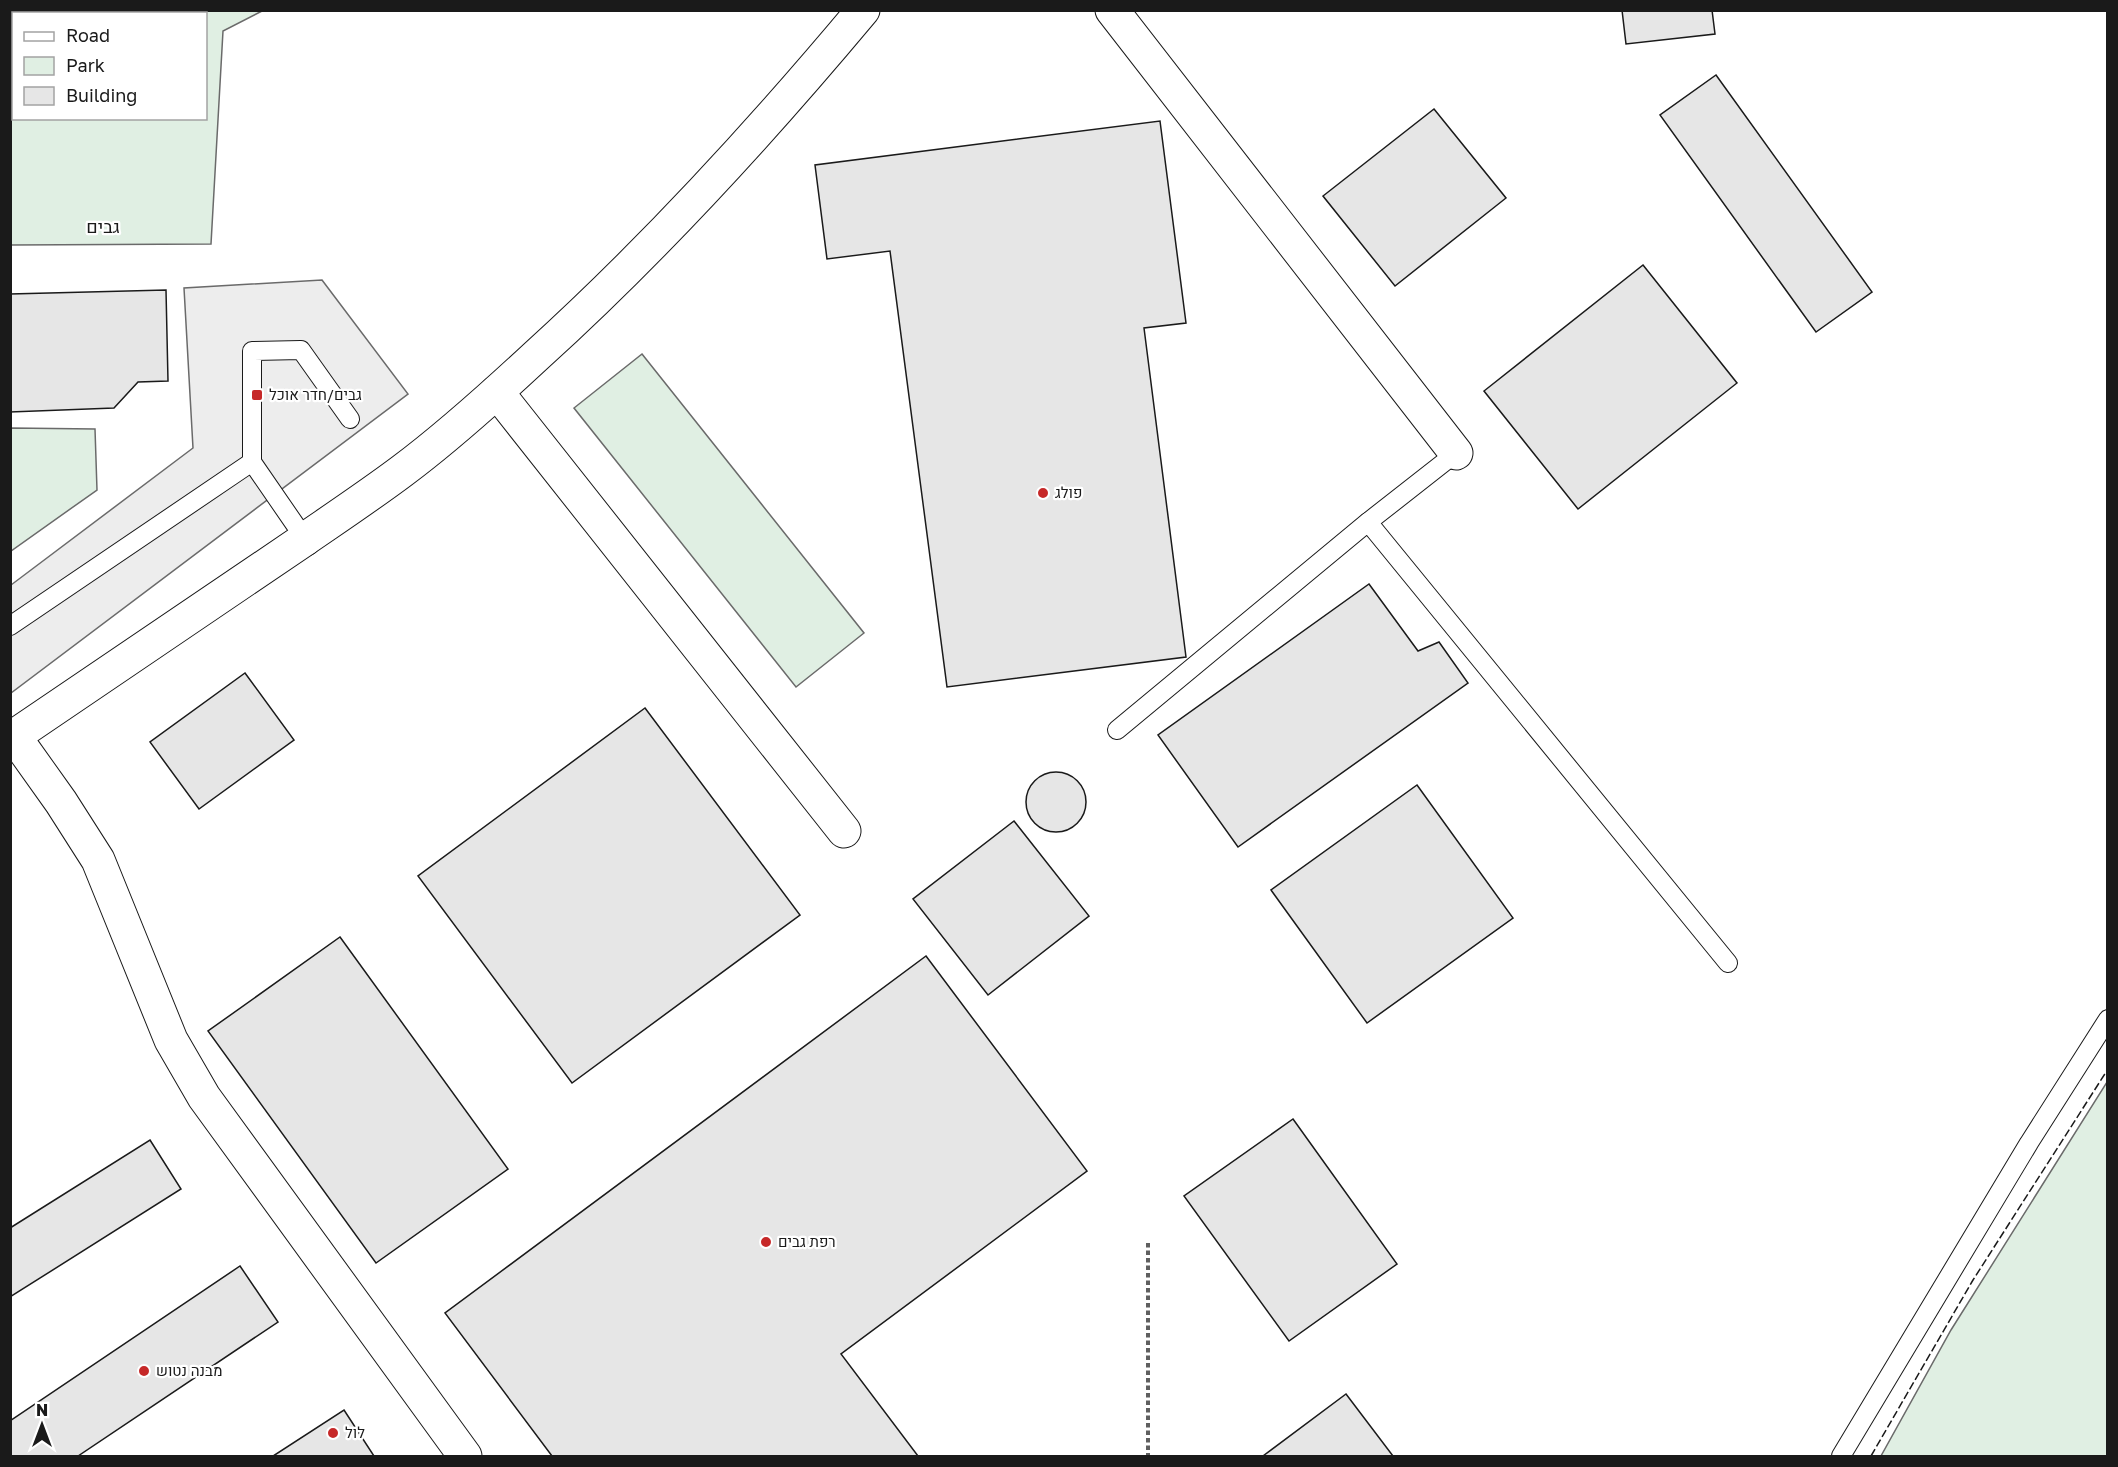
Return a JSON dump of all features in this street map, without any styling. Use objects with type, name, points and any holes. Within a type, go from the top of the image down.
[{"type":"street","points":[[465,1456],[204,1097],[171,1040],[98,860],[61,802],[12,737],[403,471],[497,392],[589,308],[704,190],[806,78],[863,10]]},
{"type":"street","points":[[1112,10],[1456,453]]},
{"type":"street","points":[[497,392],[844,831]]},
{"type":"lane","points":[[305,539],[252,462],[252,351],[301,350],[350,419]]},
{"type":"lane","points":[[1118,730],[1368,522],[1456,453]]},
{"type":"lane","points":[[10,626],[252,462]]},
{"type":"lane","points":[[1368,522],[1728,963]]},
{"type":"lane","points":[[1841,1456],[2029,1143],[2108,1019]]},
{"type":"path","points":[[1148,1243],[1148,1456]]},
{"type":"green space","points":[[10,11],[262,11],[223,31],[211,244],[11,245]]},
{"type":"green space","points":[[642,354],[864,633],[796,687],[574,408]]},
{"type":"green space","points":[[11,428],[95,429],[97,490],[11,551]]},
{"type":"green space","points":[[2107,1082],[2107,1456],[1881,1456],[1951,1330]]},
{"type":"shaded area","points":[[322,280],[408,394],[11,693],[11,585],[193,448],[184,288]]},
{"type":"building","points":[[1622,10],[1712,10],[1715,34],[1626,44]]},
{"type":"building","points":[[1716,75],[1872,292],[1816,332],[1660,115]]},
{"type":"building","points":[[1434,109],[1506,198],[1395,286],[1323,196]]},
{"type":"building","name":"פולג","points":[[1160,121],[1186,323],[1144,328],[1186,657],[947,687],[890,251],[827,259],[815,165]]},
{"type":"building","points":[[1643,265],[1737,383],[1578,509],[1484,391]]},
{"type":"building","points":[[166,290],[168,381],[138,382],[114,408],[10,412],[10,294]]},
{"type":"building","points":[[1369,584],[1418,651],[1439,642],[1468,683],[1238,847],[1158,735]]},
{"type":"building","points":[[245,673],[294,740],[199,809],[150,742]]},
{"type":"building","points":[[645,708],[800,915],[572,1083],[418,876]]},
{"type":"building","points":[[1050,772],[1062,772],[1073,777],[1081,785],[1086,802],[1084,814],[1073,827],[1062,832],[1050,832],[1039,827],[1031,819],[1026,808],[1026,796],[1031,785],[1039,777]]},
{"type":"building","points":[[1417,785],[1513,918],[1367,1023],[1271,890]]},
{"type":"building","points":[[1014,821],[1089,916],[988,995],[913,899]]},
{"type":"building","points":[[340,937],[508,1169],[376,1263],[208,1031]]},
{"type":"building","name":"רפת גבים","points":[[926,956],[1087,1171],[841,1354],[918,1456],[552,1456],[445,1313]]},
{"type":"building","points":[[1293,1119],[1397,1264],[1289,1341],[1184,1196]]},
{"type":"building","points":[[150,1140],[181,1189],[10,1297],[10,1228]]},
{"type":"building","name":"מבנה נטוש","points":[[240,1266],[278,1322],[78,1456],[10,1456],[10,1421]]},
{"type":"building","points":[[1346,1394],[1393,1456],[1263,1456]]},
{"type":"building","name":"לול","points":[[344,1410],[374,1456],[273,1456]]},
{"type":"fence","points":[[1871,1456],[1973,1280],[2108,1069]]},
{"type":"place","name":"גבים/חדר אוכל","points":[[257,395]]},
{"type":"place","name":"פולג","points":[[1043,493]]},
{"type":"place","name":"רפת גבים","points":[[766,1242]]},
{"type":"place","name":"מבנה נטוש","points":[[144,1371]]},
{"type":"place","name":"לול","points":[[333,1433]]},
{"type":"district","name":"גבים","points":[[103,227]]}]
